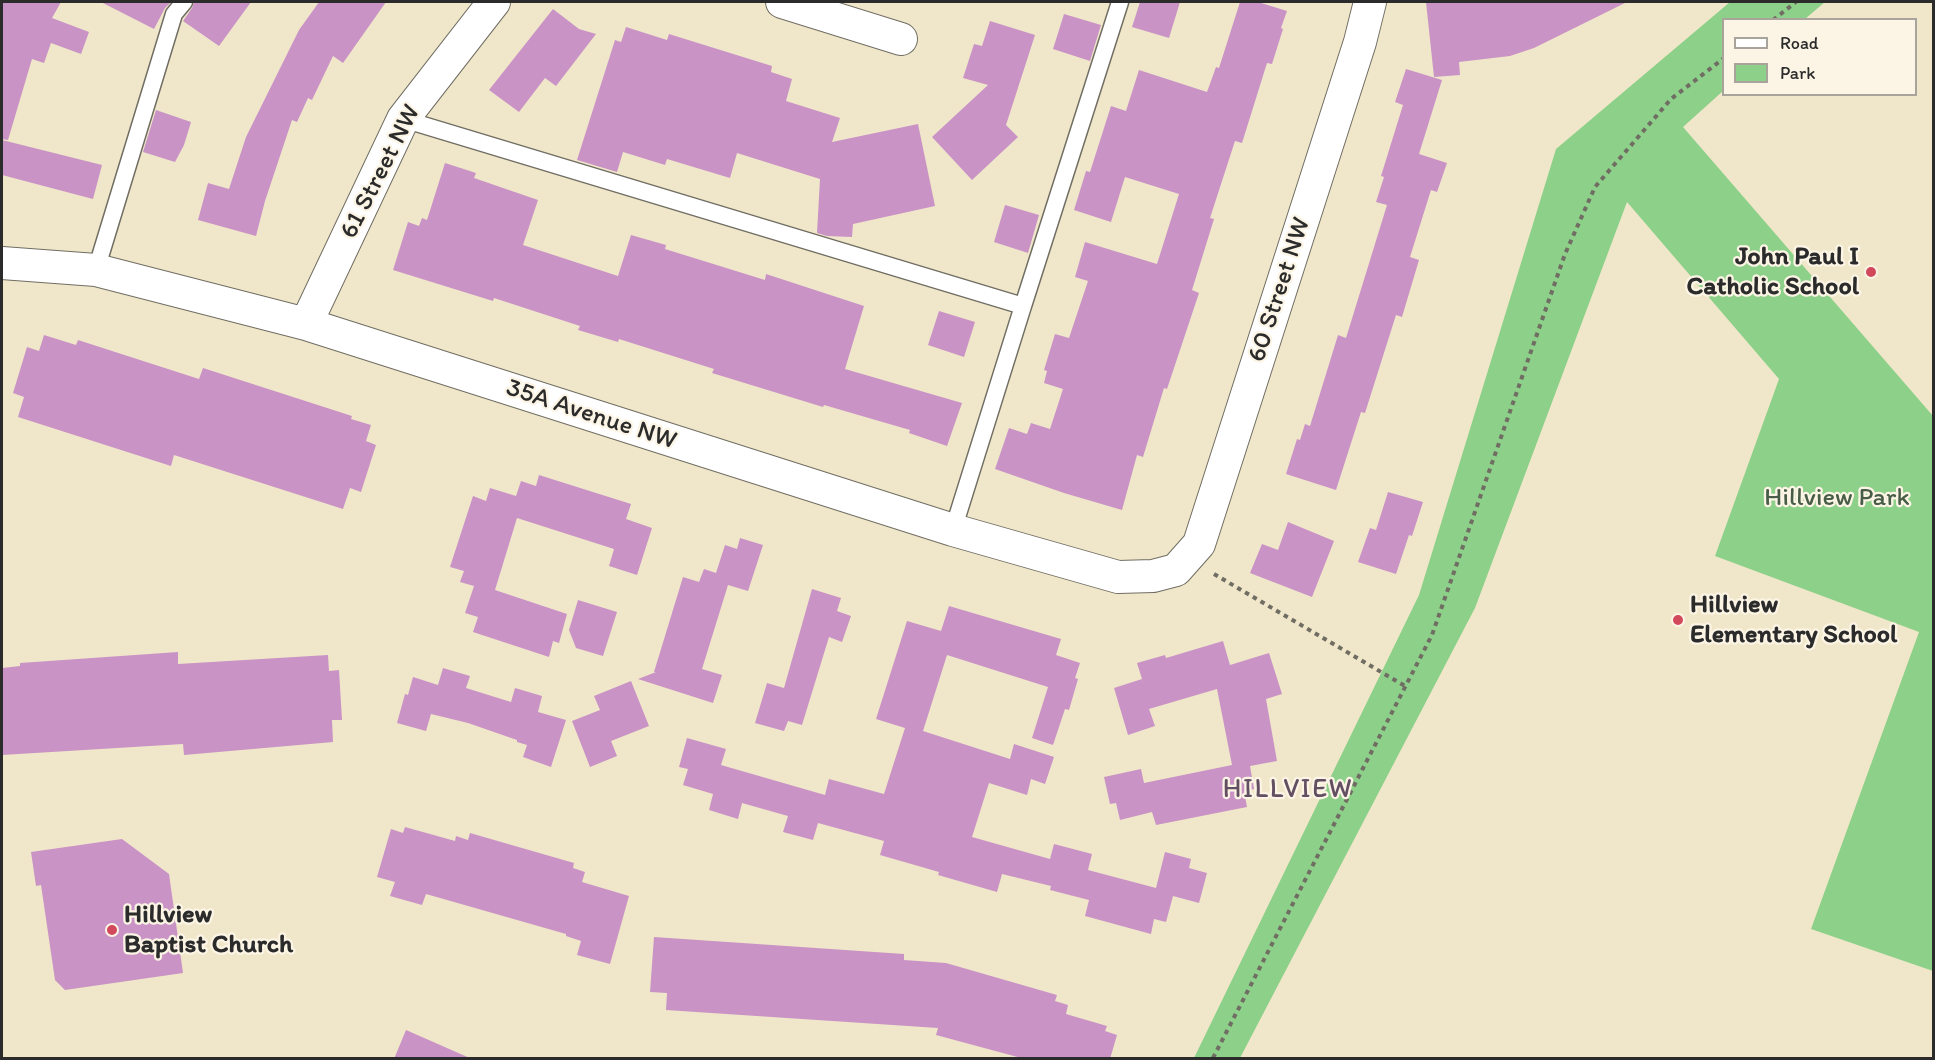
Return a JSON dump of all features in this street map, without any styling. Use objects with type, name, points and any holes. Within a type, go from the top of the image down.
[{"type":"street","name":"61 Street NW","points":[[306,324],[403,118],[494,2]]},
{"type":"street","points":[[782,2],[901,39]]},
{"type":"street","name":"60 Street NW","points":[[1181,564],[1199,544],[1356,53],[1370,2]]},
{"type":"street","name":"35A Avenue NW","points":[[2,263],[96,270],[306,324],[953,530],[1118,577],[1153,576],[1181,564]]},
{"type":"lane","points":[[96,270],[174,14],[184,2]]},
{"type":"lane","points":[[953,530],[1120,2]]},
{"type":"lane","points":[[403,118],[1023,306]]},
{"type":"path","points":[[1776,18],[1796,2]]},
{"type":"path","points":[[1213,1059],[1432,635],[1565,254],[1595,187],[1671,99],[1722,60]]},
{"type":"path","points":[[1181,564],[1405,686]]},
{"type":"green space","name":"Hillview Park","points":[[1730,2],[1825,2],[1806,18],[1722,18],[1722,92],[1683,127],[1933,416],[1933,971],[1811,929],[1919,632],[1715,556],[1779,379],[1627,202],[1475,608],[1240,1058],[1194,1058],[1419,595],[1556,149]]},
{"type":"building","points":[[2,2],[61,2],[52,18],[89,32],[81,54],[51,43],[44,63],[32,59],[8,140],[2,139]]},
{"type":"building","points":[[101,2],[171,2],[165,8],[154,29]]},
{"type":"building","points":[[194,2],[251,2],[219,46],[183,21]]},
{"type":"building","points":[[319,2],[386,2],[343,63],[333,56],[312,100],[308,98],[297,122],[292,120],[256,236],[198,220],[208,183],[229,189],[246,137],[299,30]]},
{"type":"building","points":[[1140,2],[1180,2],[1169,38],[1132,27]]},
{"type":"building","points":[[1240,2],[1258,2],[1287,11],[1281,28],[1283,29],[1272,64],[1267,63],[1242,143],[1235,141],[1210,218],[1214,219],[1192,290],[1199,293],[1167,389],[1164,388],[1143,457],[1137,455],[1122,510],[995,469],[1009,428],[1027,434],[1031,423],[1050,429],[1063,389],[1044,383],[1047,371],[1044,370],[1055,334],[1069,338],[1088,281],[1075,277],[1085,242],[1157,264],[1179,194],[1125,177],[1111,222],[1074,210],[1086,171],[1090,172],[1111,106],[1126,111],[1139,70],[1207,92],[1216,67],[1219,68]]},
{"type":"building","points":[[1426,2],[1627,2],[1534,48],[1510,56],[1459,62],[1460,75],[1434,77]]},
{"type":"building","points":[[553,9],[579,29],[596,34],[556,86],[545,78],[519,112],[489,90]]},
{"type":"building","points":[[1064,14],[1101,25],[1090,61],[1053,49]]},
{"type":"building","points":[[990,21],[1035,35],[1006,125],[1018,137],[972,180],[932,137],[988,85],[963,78],[974,44],[982,46]]},
{"type":"building","points":[[626,27],[667,40],[669,34],[772,66],[771,72],[792,79],[786,101],[840,118],[832,142],[918,124],[935,206],[853,224],[852,237],[827,236],[817,233],[820,179],[737,153],[730,178],[667,159],[665,165],[623,152],[617,172],[577,160],[615,40],[621,42]]},
{"type":"building","points":[[1406,69],[1442,80],[1419,154],[1447,163],[1437,192],[1431,190],[1410,257],[1419,260],[1402,317],[1396,315],[1365,413],[1361,412],[1336,490],[1286,474],[1297,439],[1300,440],[1305,424],[1310,426],[1338,335],[1346,338],[1387,205],[1376,202],[1384,177],[1381,176],[1403,105],[1395,102]]},
{"type":"building","points":[[156,110],[191,122],[184,145],[175,162],[143,152]]},
{"type":"building","points":[[2,140],[102,165],[93,199],[2,175]]},
{"type":"building","points":[[445,163],[476,173],[474,178],[538,200],[523,245],[618,276],[631,235],[666,245],[665,249],[765,280],[766,274],[864,306],[845,369],[962,403],[947,446],[909,433],[910,430],[824,405],[823,407],[712,373],[714,369],[619,339],[618,342],[578,330],[580,326],[494,298],[493,301],[393,270],[408,222],[419,226],[422,218],[427,220]]},
{"type":"building","points":[[1005,205],[1039,215],[1028,253],[994,242]]},
{"type":"building","points":[[939,311],[975,322],[964,357],[928,345]]},
{"type":"building","points":[[44,335],[76,345],[78,340],[199,379],[203,368],[352,416],[351,419],[371,425],[366,441],[376,445],[361,492],[350,488],[343,509],[174,455],[171,466],[18,417],[24,397],[13,393],[27,347],[39,351]]},
{"type":"building","points":[[539,475],[631,504],[626,519],[652,528],[637,575],[609,566],[614,549],[517,518],[495,590],[567,614],[559,643],[553,641],[549,657],[473,632],[478,617],[465,613],[474,586],[460,582],[464,571],[450,567],[473,496],[486,501],[490,488],[516,496],[521,481],[536,486]]},
{"type":"building","points":[[1388,492],[1423,502],[1396,574],[1358,562],[1370,528],[1376,530]]},
{"type":"building","points":[[1288,522],[1334,541],[1312,597],[1250,573],[1262,544],[1278,550]]},
{"type":"building","points":[[740,538],[763,545],[748,591],[728,585],[702,669],[722,675],[713,703],[638,679],[656,672],[654,672],[683,577],[699,582],[704,569],[716,573],[725,545],[737,549]]},
{"type":"building","points":[[812,589],[841,598],[837,611],[851,616],[842,642],[829,637],[802,725],[788,721],[784,731],[755,723],[767,683],[784,688]]},
{"type":"building","points":[[578,600],[617,612],[603,656],[576,648],[569,630]]},
{"type":"building","points":[[949,606],[1061,639],[1056,655],[1080,663],[1069,710],[1065,709],[1053,745],[1032,738],[1048,687],[947,655],[923,731],[1010,759],[1014,744],[1054,757],[1045,784],[1031,779],[1027,795],[989,783],[972,837],[1050,859],[1054,844],[1092,854],[1088,870],[1156,888],[1165,852],[1191,859],[1189,868],[1207,873],[1199,903],[1173,896],[1166,922],[1154,919],[1151,934],[1085,916],[1089,900],[1050,890],[1051,886],[1002,874],[997,892],[880,855],[884,841],[818,823],[813,840],[783,832],[788,816],[742,803],[738,819],[709,810],[713,794],[683,785],[688,769],[679,767],[687,738],[726,749],[721,765],[825,795],[829,779],[884,794],[905,728],[876,719],[907,621],[941,631]]},
{"type":"building","points":[[1223,641],[1230,665],[1269,653],[1282,694],[1266,699],[1277,761],[1250,766],[1254,789],[1244,791],[1247,807],[1156,825],[1152,812],[1120,820],[1116,803],[1110,804],[1104,777],[1141,769],[1144,783],[1232,765],[1217,689],[1149,709],[1155,726],[1128,735],[1114,688],[1142,679],[1137,663],[1165,655],[1166,658]]},
{"type":"building","points":[[178,652],[178,664],[328,655],[329,671],[339,670],[342,720],[332,720],[333,742],[184,755],[183,744],[2,755],[2,668],[20,666],[20,663]]},
{"type":"building","points":[[443,668],[470,676],[466,688],[511,702],[515,688],[542,696],[538,712],[566,720],[551,767],[523,757],[527,745],[468,723],[431,714],[426,731],[397,723],[405,694],[408,695],[413,677],[438,685]]},
{"type":"building","points":[[631,681],[649,726],[611,741],[617,756],[590,767],[572,721],[600,710],[594,696]]},
{"type":"building","points":[[405,827],[455,841],[456,836],[468,840],[470,833],[574,863],[573,868],[585,872],[582,882],[629,896],[610,964],[577,955],[581,941],[566,936],[566,934],[426,894],[422,905],[390,896],[395,882],[377,877],[391,829],[403,833]]},
{"type":"building","name":"Hillview Baptist Church","points":[[122,839],[169,874],[183,973],[65,990],[55,980],[41,885],[36,886],[31,852]]},
{"type":"building","points":[[654,937],[904,954],[904,960],[946,963],[1057,995],[1055,1001],[1068,1005],[1066,1014],[1107,1026],[1105,1031],[1117,1035],[1110,1059],[1025,1059],[936,1035],[938,1028],[666,1010],[667,993],[650,992]]},
{"type":"building","points":[[406,1030],[472,1059],[394,1059]]},
{"type":"place","name":"John Paul I Catholic School","points":[[1871,272]]},
{"type":"place","name":"Hillview Elementary School","points":[[1678,620]]},
{"type":"place","name":"Hillview Baptist Church","points":[[112,930]]},
{"type":"district","name":"HILLVIEW","points":[[1288,790]]}]
